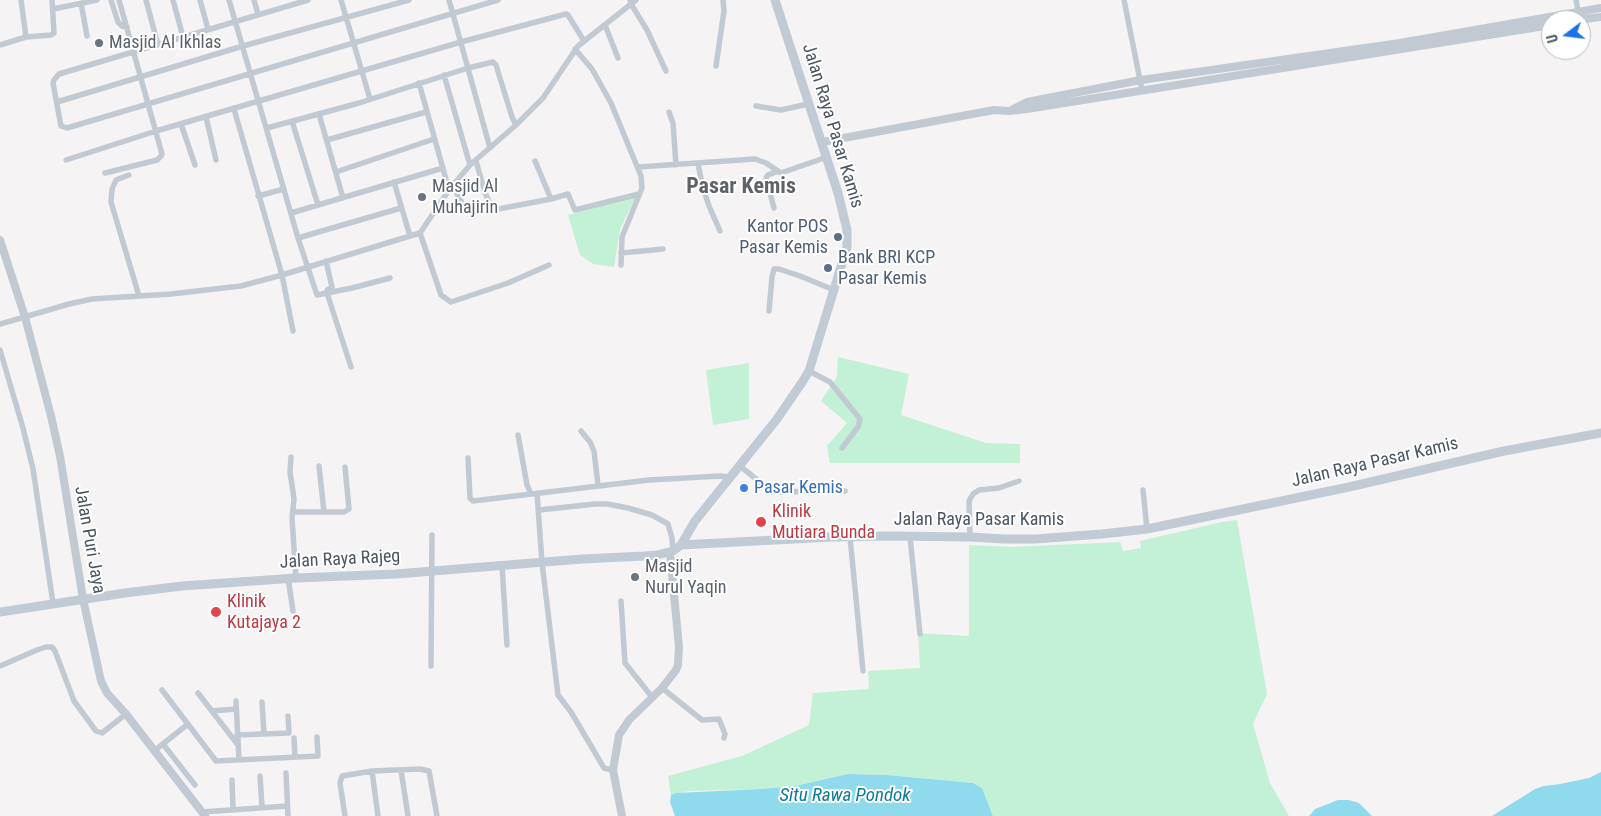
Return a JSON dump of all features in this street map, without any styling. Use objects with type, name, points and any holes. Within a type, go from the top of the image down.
[{"type":"main road","name":"Jalan Raya Pasar Kamis","points":[[681,545],[695,521],[777,420],[809,370],[847,247],[838,193],[775,0]]},
{"type":"main road","name":"Jalan Raya Pasar Kamis","points":[[681,545],[850,537],[1035,538],[1147,529],[1348,487],[1504,451],[1601,433]]},
{"type":"main road","name":"Jalan Raya Rajeg","points":[[0,612],[160,588],[650,556],[672,552],[681,545]]},
{"type":"street","points":[[21,0],[26,38]]},
{"type":"street","points":[[0,45],[54,33],[52,0]]},
{"type":"street","points":[[53,8],[96,0]]},
{"type":"street","points":[[111,0],[118,22],[122,26],[127,27]]},
{"type":"street","points":[[106,173],[159,158],[162,154],[119,0]]},
{"type":"street","points":[[146,0],[158,45]]},
{"type":"street","points":[[173,0],[183,37]]},
{"type":"street","points":[[200,0],[208,29]]},
{"type":"street","points":[[229,0],[298,238],[317,295],[390,278]]},
{"type":"street","points":[[254,0],[258,14]]},
{"type":"street","points":[[308,0],[287,3],[258,14],[59,74],[53,83],[61,126],[67,128],[498,0]]},
{"type":"street","points":[[340,0],[370,99]]},
{"type":"street","points":[[57,102],[243,46],[409,0]]},
{"type":"street","points":[[450,0],[490,148]]},
{"type":"street","points":[[0,324],[84,300],[171,294],[230,287],[282,275],[420,233],[451,188],[473,163],[543,98],[575,49],[630,2],[636,0]]},
{"type":"street","points":[[716,66],[724,0]]},
{"type":"street","points":[[1124,0],[1142,90]]},
{"type":"street","points":[[630,2],[647,30],[666,71]]},
{"type":"street","points":[[81,3],[87,36]]},
{"type":"street","points":[[66,160],[461,42],[566,14],[584,41]]},
{"type":"street","points":[[822,142],[994,110],[1009,111],[1265,71],[1400,46],[1541,23]]},
{"type":"street","points":[[605,25],[618,58]]},
{"type":"street","points":[[1464,36],[1541,26]]},
{"type":"street","points":[[1009,111],[1027,102],[1141,80],[1264,62],[1400,46]]},
{"type":"street","points":[[575,49],[592,69],[612,103],[638,168],[642,183],[622,237],[621,265]]},
{"type":"street","points":[[267,128],[494,62],[516,125]]},
{"type":"street","points":[[1264,62],[1265,71]]},
{"type":"street","points":[[444,75],[473,163],[493,210],[568,194],[575,210],[639,194]]},
{"type":"street","points":[[419,83],[442,168],[451,188],[464,207]]},
{"type":"street","points":[[756,106],[781,110],[808,104]]},
{"type":"street","points":[[234,109],[282,275],[293,331]]},
{"type":"street","points":[[327,140],[426,112]]},
{"type":"street","points":[[669,112],[673,123],[676,165]]},
{"type":"street","points":[[319,114],[343,198]]},
{"type":"street","points":[[206,117],[216,160]]},
{"type":"street","points":[[292,121],[318,205]]},
{"type":"street","points":[[182,124],[195,165]]},
{"type":"street","points":[[336,172],[434,139]]},
{"type":"street","points":[[638,168],[755,159],[766,163],[778,171],[786,172],[827,157]]},
{"type":"street","points":[[535,161],[551,199]]},
{"type":"street","points":[[698,164],[703,188],[720,231]]},
{"type":"street","points":[[291,213],[442,168]]},
{"type":"street","points":[[774,208],[766,178],[768,175],[778,171]]},
{"type":"street","points":[[129,175],[116,180],[112,189],[111,202],[139,296]]},
{"type":"street","points":[[394,182],[410,236]]},
{"type":"street","points":[[258,196],[284,190]]},
{"type":"street","points":[[298,238],[401,208]]},
{"type":"street","points":[[420,233],[441,295],[451,302],[508,283],[549,265]]},
{"type":"street","name":"Jalan Puri Jaya","points":[[0,240],[60,456],[84,599],[101,681],[107,693],[126,714],[204,814]]},
{"type":"street","points":[[620,253],[663,249]]},
{"type":"street","points":[[326,261],[332,287],[327,290],[327,294],[351,367]]},
{"type":"street","points":[[770,312],[774,269],[800,276],[834,290]]},
{"type":"street","points":[[0,350],[33,469],[55,603]]},
{"type":"street","points":[[809,370],[830,382],[860,419],[858,427],[842,448]]},
{"type":"street","points":[[581,431],[588,438],[594,451],[598,485]]},
{"type":"street","points":[[518,434],[527,485],[534,494],[539,510],[542,563],[558,696],[571,712],[604,768],[613,770]]},
{"type":"street","points":[[291,457],[290,472],[294,499],[291,578],[289,584],[292,611]]},
{"type":"street","points":[[468,458],[470,498],[472,500],[649,480],[730,477]]},
{"type":"street","points":[[319,466],[324,512]]},
{"type":"street","points":[[740,466],[772,492],[845,492]]},
{"type":"street","points":[[293,512],[344,512],[349,509],[345,467]]},
{"type":"street","points":[[970,537],[969,501],[973,494],[980,490],[999,488],[1019,481]]},
{"type":"street","points":[[1143,490],[1147,529]]},
{"type":"street","points":[[539,510],[595,504],[628,508],[652,515],[668,524],[672,538],[679,658],[676,670],[662,688],[629,720],[619,735],[613,770],[622,816]]},
{"type":"street","points":[[431,666],[432,535]]},
{"type":"street","points":[[850,537],[863,671]]},
{"type":"street","points":[[910,537],[920,634]]},
{"type":"street","points":[[502,565],[507,645]]},
{"type":"street","points":[[620,601],[625,663],[652,697]]},
{"type":"street","points":[[0,666],[46,646],[52,647],[77,707],[98,733],[102,733],[126,714]]},
{"type":"street","points":[[662,688],[702,720],[719,719],[725,734],[724,738]]},
{"type":"street","points":[[162,690],[216,761],[318,756],[317,737]]},
{"type":"street","points":[[198,693],[238,745]]},
{"type":"street","points":[[236,701],[239,760]]},
{"type":"street","points":[[262,702],[264,734]]},
{"type":"street","points":[[212,711],[236,710]]},
{"type":"street","points":[[237,735],[289,733],[288,716]]},
{"type":"street","points":[[154,751],[188,724]]},
{"type":"street","points":[[294,738],[294,757]]},
{"type":"street","points":[[163,744],[195,785]]},
{"type":"street","points":[[401,770],[408,816]]},
{"type":"street","points":[[345,816],[340,778],[344,775],[372,771],[401,770],[429,771],[437,816]]},
{"type":"street","points":[[372,771],[378,816]]},
{"type":"street","points":[[286,774],[288,816]]},
{"type":"street","points":[[260,776],[262,807]]},
{"type":"street","points":[[232,780],[233,810]]},
{"type":"street","points":[[204,814],[287,806]]},
{"type":"green space","points":[[636,196],[620,229],[614,267],[593,264],[580,255],[568,215]]},
{"type":"green space","points":[[838,357],[909,374],[901,415],[986,443],[1020,444],[1020,463],[830,463],[827,446],[847,423],[821,401],[837,377]]},
{"type":"green space","points":[[749,363],[749,419],[713,425],[706,370]]},
{"type":"green space","points":[[1237,520],[1267,694],[1253,724],[1270,783],[1289,816],[993,816],[982,788],[973,783],[887,775],[848,774],[795,786],[689,791],[671,795],[668,776],[742,756],[809,725],[813,693],[869,689],[868,671],[920,668],[918,633],[969,636],[969,545],[1012,547],[1120,542],[1123,551],[1141,548],[1140,541]]},
{"type":"water","points":[[1601,772],[1601,816],[1492,816],[1535,789],[1589,778]]},
{"type":"water","name":"Situ Rawa Pondok","points":[[848,774],[887,775],[973,783],[982,788],[993,816],[675,816],[670,802],[671,795],[676,793],[795,786]]},
{"type":"water","points":[[1338,800],[1349,800],[1359,803],[1372,816],[1309,816],[1315,809]]},
{"type":"place","name":"Masjid Al Ikhlas","points":[[99,43]]},
{"type":"place","name":"Masjid Al Muhajirin","points":[[422,197]]},
{"type":"place","name":"Kantor POS Pasar Kemis","points":[[838,237]]},
{"type":"place","name":"Bank BRI KCP Pasar Kemis","points":[[828,268]]},
{"type":"place","name":"Pasar Kemis","points":[[744,488]]},
{"type":"place","name":"Klinik Mutiara Bunda","points":[[761,522]]},
{"type":"place","name":"Masjid Nurul Yaqin","points":[[635,577]]},
{"type":"place","name":"Klinik Kutajaya 2","points":[[216,612]]},
{"type":"district","name":"Pasar Kemis","points":[[741,187]]}]
